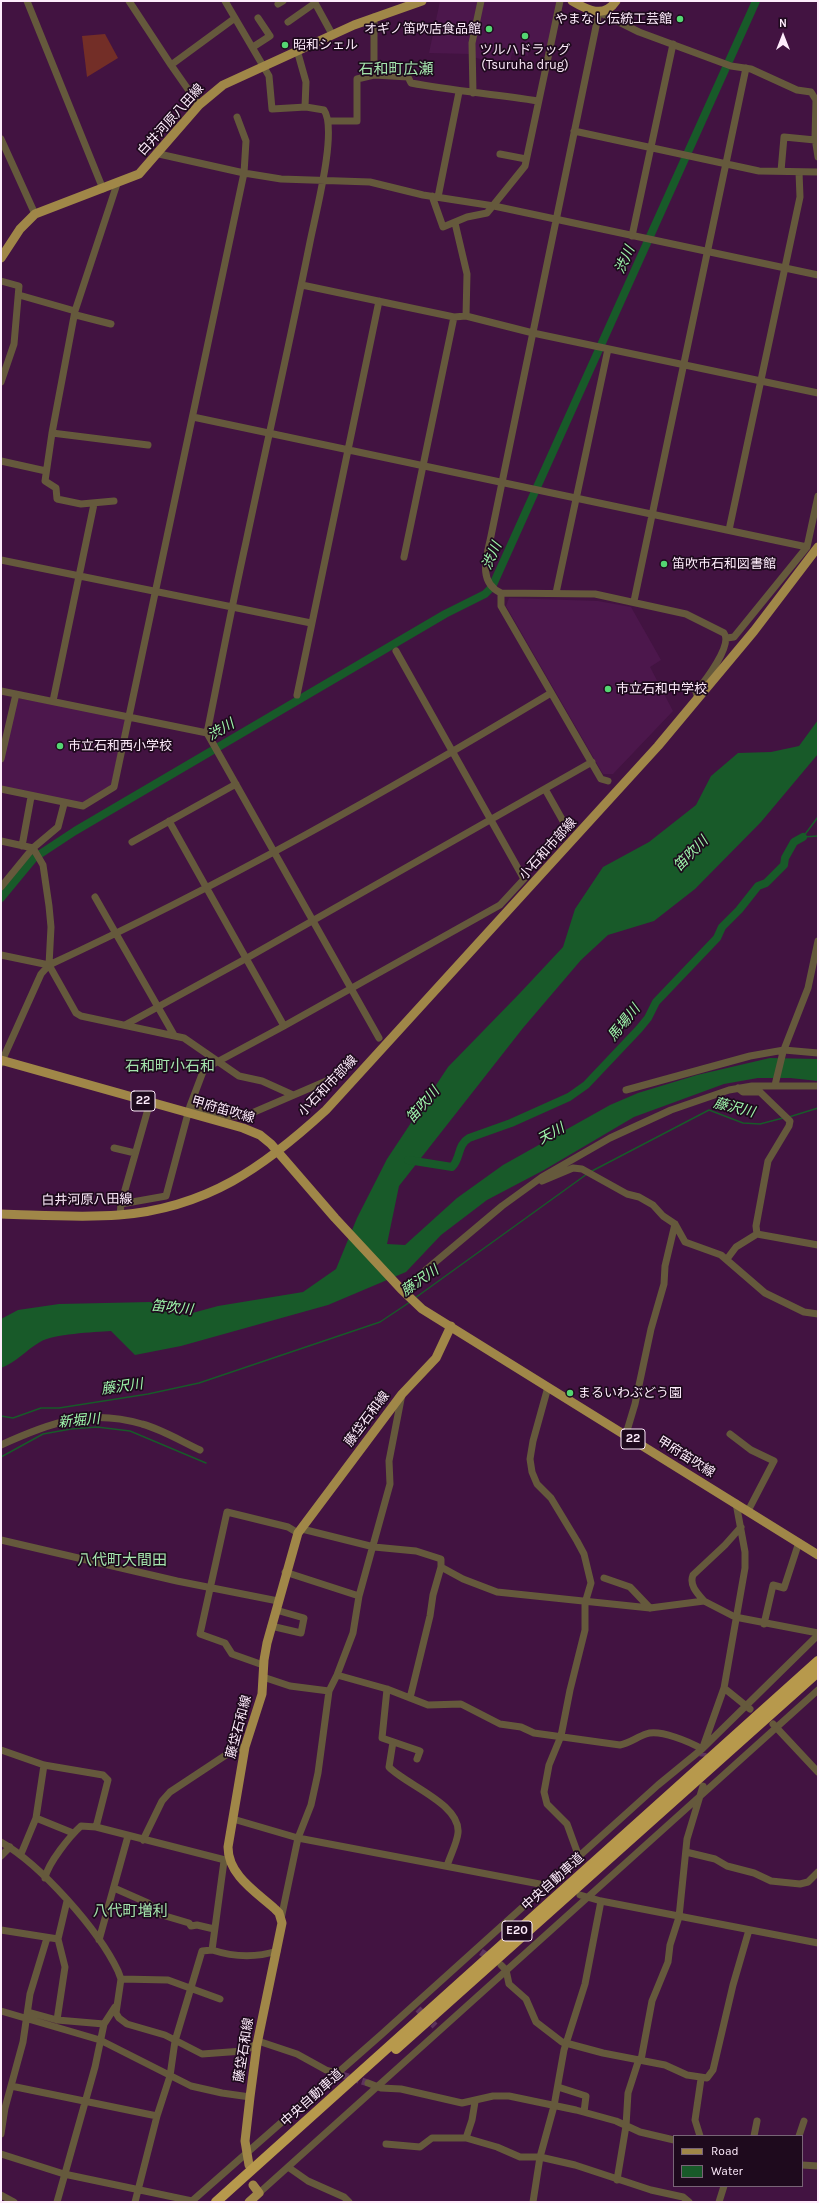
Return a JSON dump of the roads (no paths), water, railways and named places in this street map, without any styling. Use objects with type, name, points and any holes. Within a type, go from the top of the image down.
[{"type":"highway","name":"中央自動車道","points":[[216,2202],[818,1661]]},
{"type":"highway","name":"中央自動車道","points":[[225,2202],[818,1672]]},
{"type":"main road","name":"白井河原八田線","points":[[1,258],[20,229],[36,214],[52,206],[117,184],[139,174],[159,154],[199,105],[223,85],[332,34],[374,17],[422,1]]},
{"type":"main road","points":[[572,1],[599,12],[608,10],[616,1]]},
{"type":"main road","name":"小石和市部線","points":[[281,1154],[326,1110],[599,812],[698,699],[754,631],[818,547]]},
{"type":"main road","name":"甲府笛吹線","points":[[1,1062],[150,1102],[189,1109],[255,1132],[267,1140],[281,1154],[335,1218],[417,1304],[548,1387],[817,1552]]},
{"type":"main road","name":"白井河原八田線","points":[[1,1214],[120,1215],[155,1209],[201,1196],[241,1177],[281,1154]]},
{"type":"main road","name":"藤垈石和線","points":[[227,1861],[245,1747],[261,1700],[263,1665],[271,1626],[286,1572],[300,1531],[402,1394],[436,1358],[451,1326]]},
{"type":"main road","points":[[227,1861],[239,1877],[275,1909],[281,1919]]},
{"type":"main road","name":"藤垈石和線","points":[[249,2165],[245,2141],[250,2097],[258,2042],[277,1951],[281,1919]]},
{"type":"main road","points":[[249,2202],[259,2193],[252,2184]]},
{"type":"street","points":[[27,1],[103,189]]},
{"type":"street","points":[[129,1],[199,105]]},
{"type":"street","points":[[225,1],[270,76],[272,109],[305,108],[324,110],[329,120],[323,181],[207,733],[314,920],[379,1038]]},
{"type":"street","points":[[473,93],[472,43],[481,1]]},
{"type":"street","points":[[459,92],[435,196],[443,227],[467,217],[487,213],[521,170],[526,159],[560,1]]},
{"type":"street","points":[[288,22],[314,2],[332,34]]},
{"type":"street","points":[[608,781],[601,779],[501,606],[498,591],[489,583],[485,566],[599,12],[639,32],[731,66],[746,68],[797,90],[811,92],[817,100],[815,140],[818,157]]},
{"type":"street","points":[[374,17],[374,75]]},
{"type":"street","points":[[171,65],[235,18]]},
{"type":"street","points":[[253,47],[270,36],[258,18]]},
{"type":"street","points":[[632,236],[673,44]]},
{"type":"street","points":[[296,50],[306,82],[305,108]]},
{"type":"street","points":[[634,601],[746,68]]},
{"type":"street","points":[[329,120],[356,121],[357,79],[374,75],[408,77],[411,83],[459,92],[538,101]]},
{"type":"street","points":[[1,790],[64,804],[83,806],[114,787],[244,173],[246,141],[237,117]]},
{"type":"street","points":[[574,131],[759,171],[818,172]]},
{"type":"street","points":[[781,171],[784,138],[815,140]]},
{"type":"street","points":[[1,140],[36,214]]},
{"type":"street","points":[[159,154],[244,173],[281,179],[370,182],[416,194],[494,206],[818,275]]},
{"type":"street","points":[[500,154],[526,159]]},
{"type":"street","points":[[729,530],[800,197],[799,172]]},
{"type":"street","points":[[114,501],[94,504],[57,499],[56,488],[45,481],[52,432],[76,313],[117,184]]},
{"type":"street","points":[[455,223],[467,274],[466,316]]},
{"type":"street","points":[[1,281],[19,286],[14,344],[1,382]]},
{"type":"street","points":[[302,284],[454,317],[466,316],[533,333],[818,393]]},
{"type":"street","points":[[19,295],[111,324]]},
{"type":"street","points":[[297,695],[379,301]]},
{"type":"street","points":[[404,557],[454,317]]},
{"type":"street","points":[[556,593],[606,348]]},
{"type":"street","points":[[192,417],[502,481],[652,515],[807,547]]},
{"type":"street","points":[[52,432],[148,445]]},
{"type":"street","points":[[1,461],[46,471]]},
{"type":"street","points":[[727,638],[734,637],[807,547],[818,496]]},
{"type":"street","points":[[53,701],[94,504]]},
{"type":"street","points":[[1,560],[156,590],[311,623]]},
{"type":"street","points":[[498,591],[595,594],[634,601],[686,614],[724,633],[727,638],[726,645],[707,678],[696,692],[698,699]]},
{"type":"street","points":[[121,1204],[166,1196],[189,1109],[201,1072],[218,1061],[284,1026],[500,905],[524,879],[396,651]]},
{"type":"street","points":[[1,691],[207,733]]},
{"type":"street","points":[[1,1062],[41,974],[49,965],[116,934],[275,852],[452,752],[551,693]]},
{"type":"street","points":[[1,759],[16,694]]},
{"type":"street","points":[[125,1025],[247,958],[592,762]]},
{"type":"street","points":[[132,842],[236,784]]},
{"type":"street","points":[[545,789],[563,822]]},
{"type":"street","points":[[22,846],[31,797]]},
{"type":"street","points":[[1,887],[33,850],[58,827],[64,804]]},
{"type":"street","points":[[169,822],[284,1026]]},
{"type":"street","points":[[1,842],[22,846],[33,850],[43,865],[50,920],[49,965],[76,1013],[81,1016],[184,1038],[239,1076],[262,1082],[293,1094]]},
{"type":"street","points":[[95,898],[174,1035]]},
{"type":"street","points":[[776,1083],[783,1051],[808,988],[818,941]]},
{"type":"street","points":[[1,955],[49,965]]},
{"type":"street","points":[[626,1090],[750,1056],[783,1051],[818,1054]]},
{"type":"street","points":[[189,1109],[237,1117],[245,1116],[293,1094],[338,1076]]},
{"type":"street","points":[[403,1291],[502,1206],[532,1184],[575,1157],[640,1124],[704,1098],[738,1088],[776,1083],[818,1086]]},
{"type":"street","points":[[738,1088],[743,1092],[760,1092],[788,1117],[789,1126],[768,1161],[756,1226],[757,1234]]},
{"type":"street","points":[[120,1215],[121,1204],[150,1102]]},
{"type":"street","points":[[114,1148],[136,1153]]},
{"type":"street","points":[[532,1184],[577,1167],[626,1194],[638,1197],[653,1205],[663,1216],[675,1224],[685,1242],[708,1249],[727,1259],[739,1272],[765,1293],[804,1312],[818,1314]]},
{"type":"street","points":[[626,1434],[635,1404],[651,1329],[664,1284],[665,1266],[675,1224]]},
{"type":"street","points":[[727,1259],[736,1246],[757,1234],[818,1246]]},
{"type":"street","points":[[548,1387],[533,1441],[530,1459],[532,1472],[537,1484],[551,1498],[567,1522],[584,1554],[591,1583],[585,1603],[585,1630],[570,1690],[561,1736],[549,1765],[544,1792],[545,1800],[552,1810],[567,1824],[579,1857]]},
{"type":"street","points":[[281,1919],[298,1838],[311,1805],[318,1773],[329,1691],[337,1675],[353,1632],[359,1596],[374,1547],[390,1484],[389,1461],[402,1394]]},
{"type":"street","points":[[1,1445],[30,1431],[60,1421],[101,1417],[142,1424],[200,1450]]},
{"type":"street","points":[[730,1434],[751,1450],[774,1461],[748,1511]]},
{"type":"street","points":[[702,1751],[724,1688],[735,1617],[745,1568],[746,1552],[736,1503]]},
{"type":"street","points":[[263,1665],[232,1654],[225,1643],[200,1634],[226,1512],[300,1531],[374,1547],[416,1551],[441,1559],[441,1567],[433,1595],[430,1616],[410,1698]]},
{"type":"street","points":[[740,1527],[725,1545],[693,1575],[691,1580],[693,1587],[704,1601],[735,1617],[818,1634]]},
{"type":"street","points":[[1,1540],[278,1601]]},
{"type":"street","points":[[764,1624],[773,1585],[784,1588],[799,1542]]},
{"type":"street","points":[[441,1567],[463,1579],[497,1592],[539,1596],[585,1603],[650,1608],[704,1601]]},
{"type":"street","points":[[286,1572],[359,1596]]},
{"type":"street","points":[[604,1578],[630,1587],[650,1608]]},
{"type":"street","points":[[271,1626],[301,1633],[304,1618],[276,1610]]},
{"type":"street","points":[[1,2154],[64,2174],[191,2201],[246,2152],[414,2009],[658,1785],[702,1751],[749,1708],[818,1634]]},
{"type":"street","points":[[337,1675],[387,1689],[428,1705],[461,1704],[500,1724],[521,1727],[534,1733],[620,1745],[630,1743],[646,1733],[658,1733],[690,1742],[702,1751]]},
{"type":"street","points":[[263,1677],[290,1686],[329,1691]]},
{"type":"street","points":[[724,1688],[749,1708]]},
{"type":"street","points":[[387,1689],[382,1738],[420,1751],[417,1759]]},
{"type":"street","points":[[259,2193],[376,2087],[437,2028],[504,1967],[701,1794],[774,1726],[818,1690]]},
{"type":"street","points":[[774,1726],[818,1772]]},
{"type":"street","points":[[393,1742],[389,1767],[449,1810],[457,1821],[458,1833],[447,1866]]},
{"type":"street","points":[[143,1840],[162,1801],[170,1792],[236,1750],[245,1747]]},
{"type":"street","points":[[1,1750],[44,1765],[103,1775],[108,1780],[96,1827]]},
{"type":"street","points":[[21,1854],[36,1818],[44,1765]]},
{"type":"street","points":[[617,2180],[626,2126],[628,2093],[640,2059],[652,2002],[668,1962],[670,1945],[679,1917],[687,1839],[701,1794],[702,1786]]},
{"type":"street","points":[[36,1818],[73,1833]]},
{"type":"street","points":[[233,1819],[298,1838],[549,1886]]},
{"type":"street","points":[[45,1878],[58,1854],[73,1833],[81,1826],[96,1827],[227,1861],[214,1929],[212,1950]]},
{"type":"street","points":[[100,1940],[128,1836]]},
{"type":"street","points":[[1,1842],[21,1854],[91,1927],[115,1963],[121,1979],[116,2007],[104,2024],[95,2067],[57,2202]]},
{"type":"street","points":[[1,1856],[10,1847]]},
{"type":"street","points":[[686,1852],[715,1859],[727,1866],[754,1873],[771,1881],[800,1884],[808,1882],[818,1872]]},
{"type":"street","points":[[114,1888],[148,1903],[162,1915],[189,1923],[191,1926],[197,1925],[214,1929]]},
{"type":"street","points":[[584,1896],[600,1901],[679,1917],[818,1943]]},
{"type":"street","points":[[56,2020],[65,1967],[58,1939],[67,1901]]},
{"type":"street","points":[[533,2202],[540,2157],[554,2106],[566,2043],[585,1984],[600,1901]]},
{"type":"street","points":[[1,1930],[58,1939]]},
{"type":"street","points":[[504,1967],[509,1984],[526,1999],[536,2022],[554,2038],[566,2043],[604,2053],[665,2065],[687,2075],[701,2078],[710,2076],[713,2070],[733,1985],[749,1930]]},
{"type":"street","points":[[1,2134],[28,2015],[30,1994],[46,1938]]},
{"type":"street","points":[[135,2202],[157,2116],[170,2076],[175,2041],[202,1951],[212,1950],[227,1955],[252,1956],[277,1951]]},
{"type":"street","points":[[121,1979],[168,1980],[220,1998]]},
{"type":"street","points":[[116,2007],[119,2018],[127,2024],[153,2031],[202,2054],[243,2051],[258,2042],[297,2054],[339,2074]]},
{"type":"street","points":[[1,2011],[56,2020],[104,2024]]},
{"type":"street","points":[[28,2015],[100,2040],[170,2076],[207,2091],[250,2097]]},
{"type":"street","points":[[700,2135],[695,2120],[701,2078]]},
{"type":"street","points":[[368,2083],[376,2087],[401,2089],[462,2103],[475,2102],[493,2096],[509,2096],[584,2112],[673,2140]]},
{"type":"street","points":[[11,2086],[157,2116]]},
{"type":"street","points":[[558,2087],[586,2096],[584,2112]]},
{"type":"street","points":[[466,2138],[472,2120],[475,2102]]},
{"type":"street","points":[[799,2135],[804,2121]]},
{"type":"street","points":[[754,2135],[757,2122]]},
{"type":"street","points":[[386,2144],[420,2147],[432,2138],[466,2138],[497,2147],[520,2157],[540,2157],[575,2164],[617,2180],[683,2197],[689,2202]]},
{"type":"street","points":[[803,2165],[818,2166]]},
{"type":"street","points":[[288,2167],[308,2181],[344,2197],[349,2202]]},
{"type":"street","points":[[719,2202],[724,2187]]},
{"type":"street","points":[[1,2195],[14,2202]]},
{"type":"water","name":"笛吹川","points":[[818,720],[818,754],[761,822],[695,889],[654,921],[608,935],[581,960],[523,1028],[399,1186],[387,1244],[405,1245],[457,1198],[503,1165],[610,1105],[638,1093],[697,1075],[770,1058],[818,1059],[818,1081],[790,1078],[758,1078],[724,1084],[634,1117],[544,1170],[487,1200],[441,1235],[406,1272],[328,1305],[181,1346],[135,1355],[111,1331],[54,1337],[40,1342],[12,1363],[1,1368],[1,1319],[18,1310],[59,1304],[150,1302],[185,1315],[218,1306],[303,1292],[336,1269],[357,1218],[387,1159],[448,1067],[563,947],[575,909],[603,867],[649,842],[696,805],[711,776],[738,753],[771,752],[799,746]]},
{"type":"waterway","name":"渋川","points":[[1,898],[34,858],[75,831],[445,614],[485,594],[492,587],[756,1]]},
{"type":"waterway","name":"馬場川","points":[[803,837],[818,817]]},
{"type":"waterway","points":[[803,837],[818,836]]},
{"type":"waterway","name":"馬場川","points":[[408,1160],[452,1167],[457,1160],[463,1144],[469,1138],[511,1123],[569,1097],[586,1085],[639,1029],[648,1018],[656,1002],[717,938],[722,927],[739,910],[758,886],[766,883],[784,865],[785,858],[794,842],[803,837]]},
{"type":"waterway","name":"藤沢川","points":[[789,1117],[818,1108]]},
{"type":"waterway","name":"藤沢川","points":[[592,1171],[709,1110],[743,1123],[760,1124],[783,1118]]},
{"type":"waterway","name":"藤沢川","points":[[415,1298],[587,1174]]},
{"type":"waterway","name":"藤沢川","points":[[1,1416],[13,1418],[41,1408],[59,1408],[148,1394],[199,1383],[380,1322],[410,1302]]},
{"type":"waterway","name":"新堀川","points":[[1,1457],[43,1434],[71,1429],[97,1427],[130,1431],[206,1463]]},
{"type":"tunnel","points":[[703,1753],[703,1767]]},
{"type":"tunnel","points":[[481,1952],[492,1959]]},
{"type":"tunnel","points":[[418,2009],[435,2026]]},
{"type":"tunnel","points":[[342,2075],[368,2083]]},
{"type":"place","name":"やまなし伝統工芸館","points":[[680,19]]},
{"type":"place","name":"オギノ笛吹店食品館","points":[[489,29]]},
{"type":"place","name":"ツルハドラッグ (Tsuruha drug)","points":[[525,36]]},
{"type":"place","name":"昭和シェル","points":[[285,45]]},
{"type":"place","name":"笛吹市石和図書館","points":[[664,564]]},
{"type":"place","name":"市立石和中学校","points":[[608,689]]},
{"type":"place","name":"市立石和西小学校","points":[[60,746]]},
{"type":"place","name":"まるいわぶどう園","points":[[570,1393]]},
{"type":"district","name":"石和町広瀬","points":[[396,70]]},
{"type":"district","name":"石和町小石和","points":[[170,1067]]},
{"type":"district","name":"八代町大間田","points":[[122,1561]]},
{"type":"district","name":"八代町増利","points":[[130,1912]]},
{"type":"water label","name":"天川","points":[[551,1134]]}]
